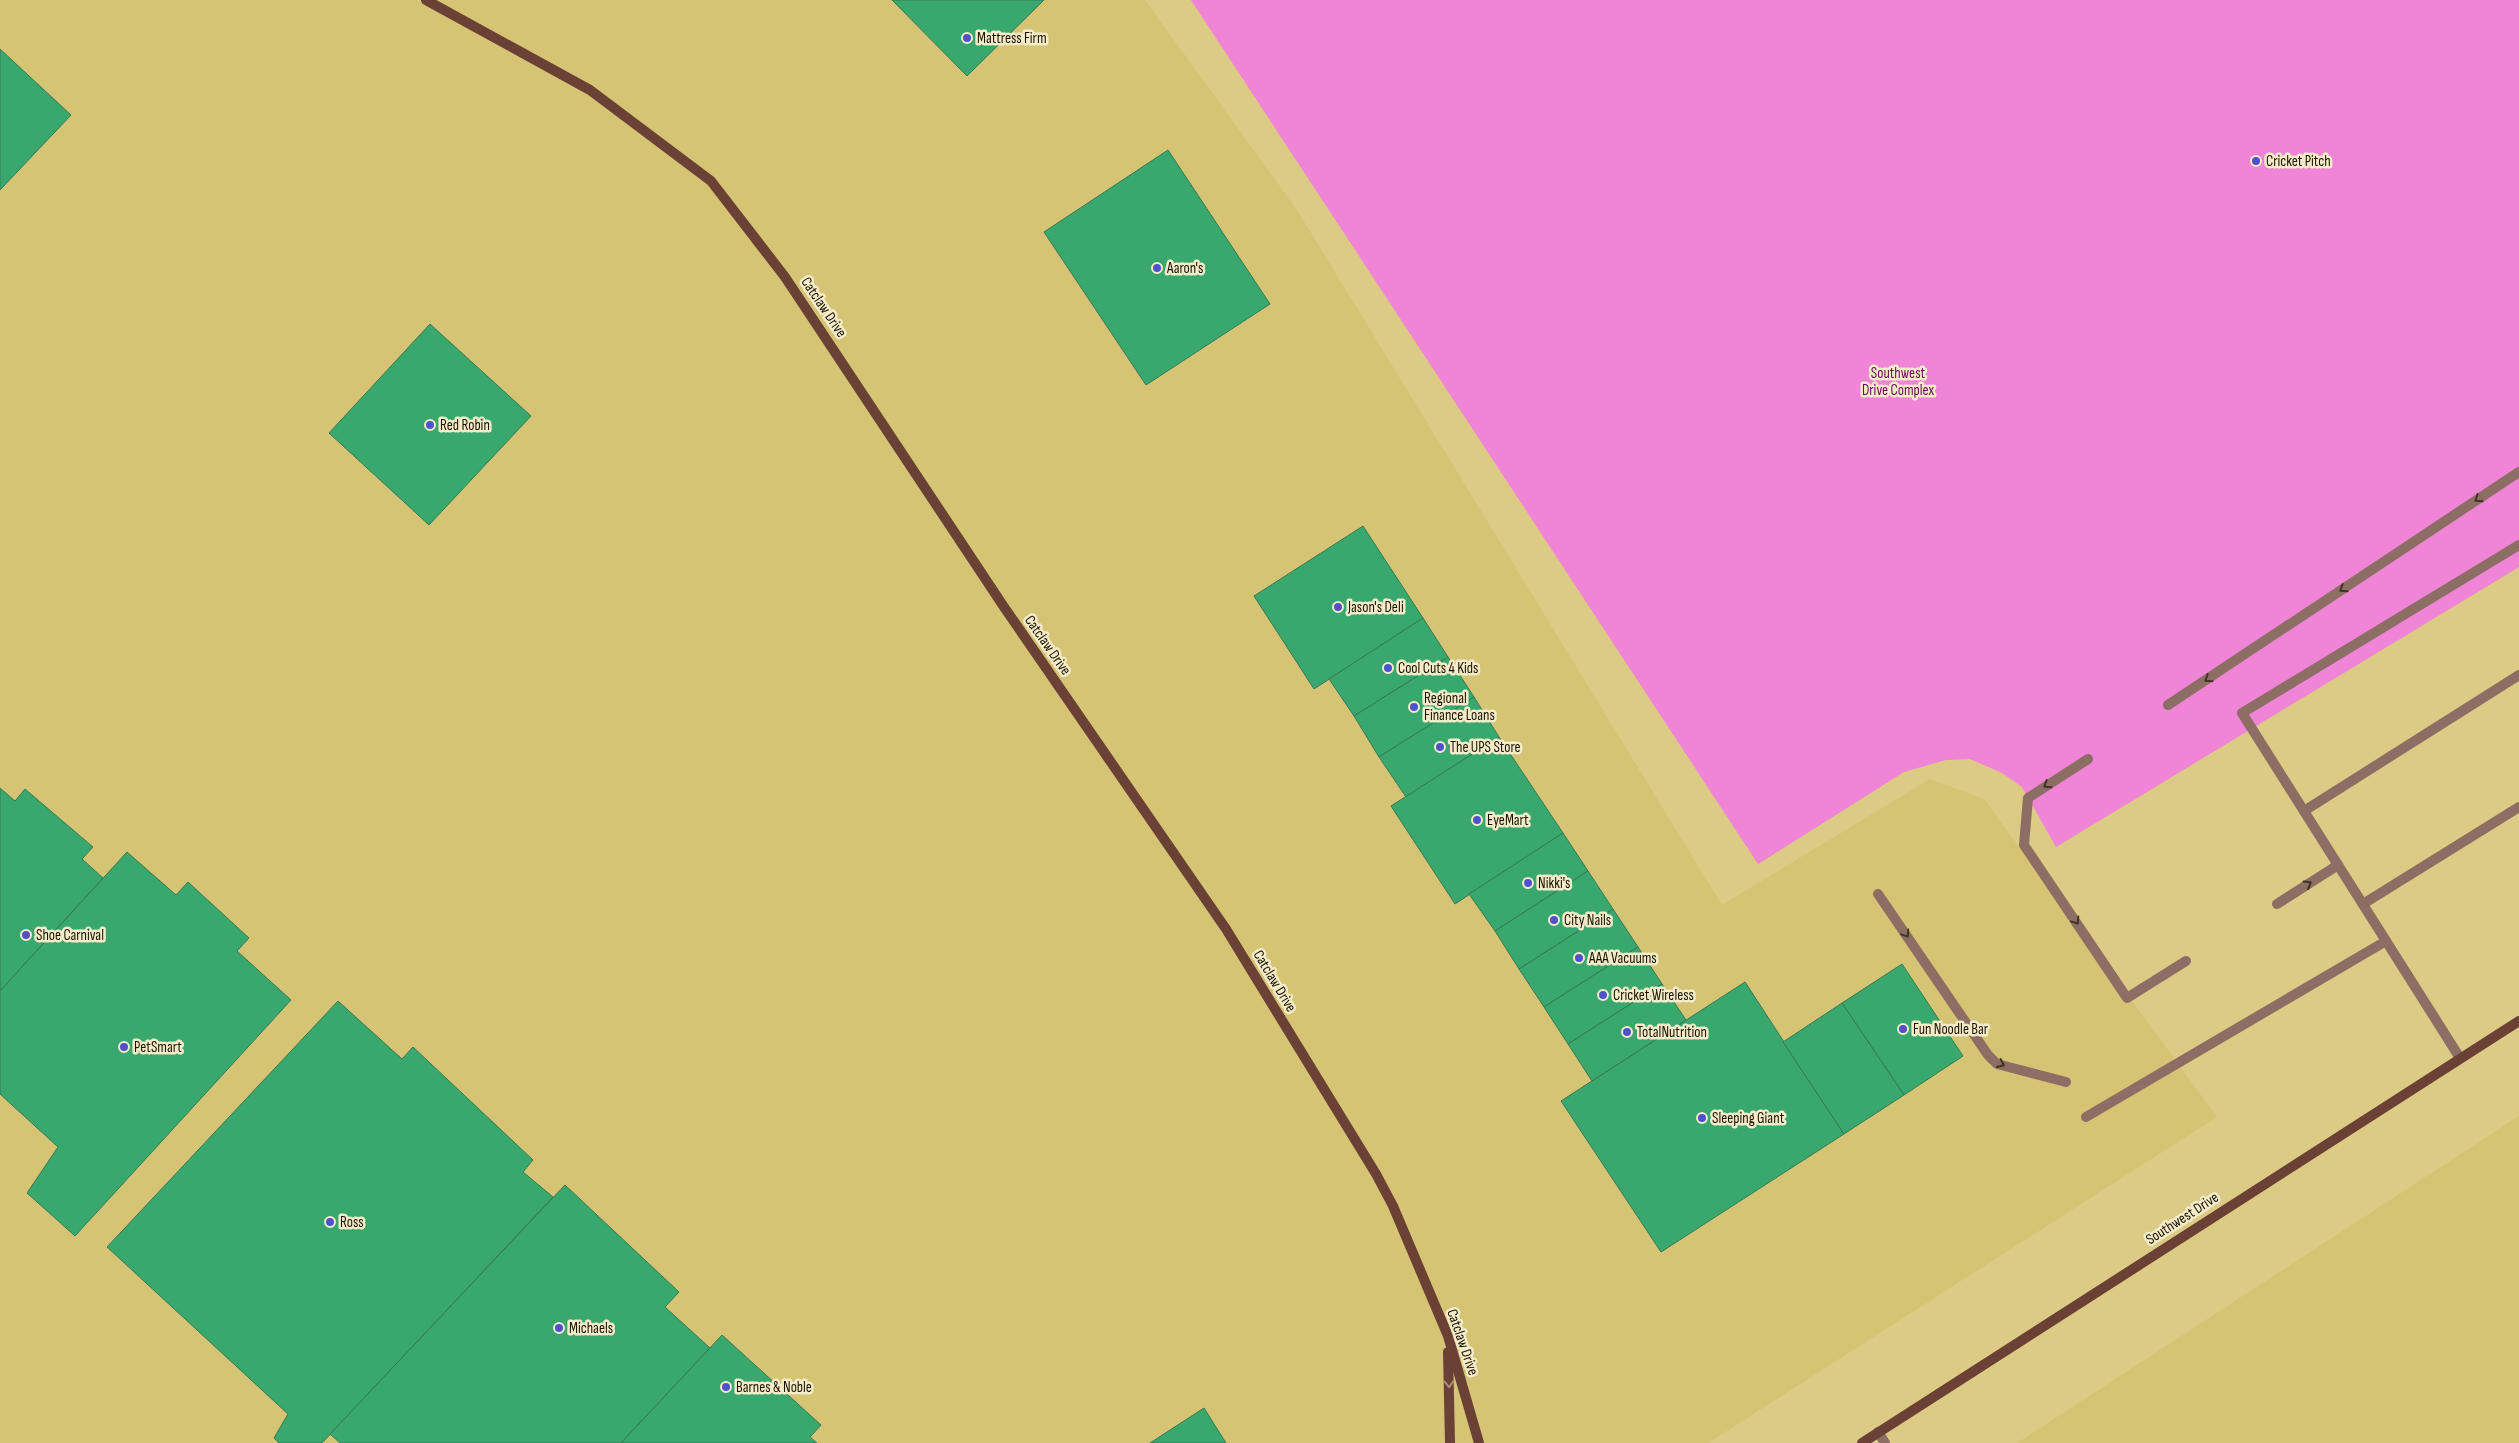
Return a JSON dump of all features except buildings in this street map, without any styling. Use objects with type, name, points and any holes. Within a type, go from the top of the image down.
[{"type":"street","name":"Catclaw Drive","points":[[426,0],[590,90],[710,182],[785,277],[1004,607],[1226,930],[1376,1174],[1393,1206],[1448,1336],[1479,1443]]},
{"type":"street","name":"Southwest Drive","points":[[1862,1443],[2519,1021]]},
{"type":"street","points":[[1448,1336],[1450,1443]]},
{"type":"lane","points":[[2168,705],[2519,472]]},
{"type":"lane","points":[[2460,1058],[2242,713],[2519,545]]},
{"type":"lane","points":[[2304,811],[2519,675]]},
{"type":"lane","points":[[2088,759],[2028,798],[2024,845],[2127,998],[2186,961]]},
{"type":"lane","points":[[2362,904],[2519,807]]},
{"type":"lane","points":[[2277,904],[2338,865]]},
{"type":"lane","points":[[1878,894],[1988,1056],[1997,1064],[2066,1082]]},
{"type":"lane","points":[[2086,1118],[2386,941]]},
{"type":"lane","points":[[1878,1432],[1885,1443]]},
{"type":"shaded area","points":[[0,0],[1145,0],[1297,210],[1722,905],[1930,779],[1984,799],[2217,1117],[1708,1443],[0,1443]]},
{"type":"shaded area","points":[[2519,1116],[2519,1443],[2017,1443]]},
{"type":"green space","name":"Southwest Drive Complex","points":[[1191,0],[2519,0],[2519,567],[2056,847],[2022,787],[2002,773],[1970,759],[1946,760],[1904,772],[1758,864]]},
{"type":"place","name":"Mattress Firm","points":[[967,38]]},
{"type":"place","name":"Cricket Pitch","points":[[2256,161]]},
{"type":"place","name":"Aaron's","points":[[1157,268]]},
{"type":"place","name":"Red Robin","points":[[430,425]]},
{"type":"place","name":"Jason's Deli","points":[[1338,607]]},
{"type":"place","name":"Cool Cuts 4 Kids","points":[[1388,668]]},
{"type":"place","name":"Regional Finance Loans","points":[[1414,707]]},
{"type":"place","name":"The UPS Store","points":[[1440,747]]},
{"type":"place","name":"EyeMart","points":[[1477,820]]},
{"type":"place","name":"Nikki's","points":[[1528,883]]},
{"type":"place","name":"City Nails","points":[[1554,920]]},
{"type":"place","name":"Shoe Carnival","points":[[26,935]]},
{"type":"place","name":"AAA Vacuums","points":[[1579,958]]},
{"type":"place","name":"Cricket Wireless","points":[[1603,995]]},
{"type":"place","name":"Fun Noodle Bar","points":[[1903,1029]]},
{"type":"place","name":"TotalNutrition","points":[[1627,1032]]},
{"type":"place","name":"PetSmart","points":[[124,1047]]},
{"type":"place","name":"Sleeping Giant","points":[[1702,1118]]},
{"type":"place","name":"Ross","points":[[330,1222]]},
{"type":"place","name":"Michaels","points":[[559,1328]]},
{"type":"place","name":"Barnes & Noble","points":[[726,1387]]}]
